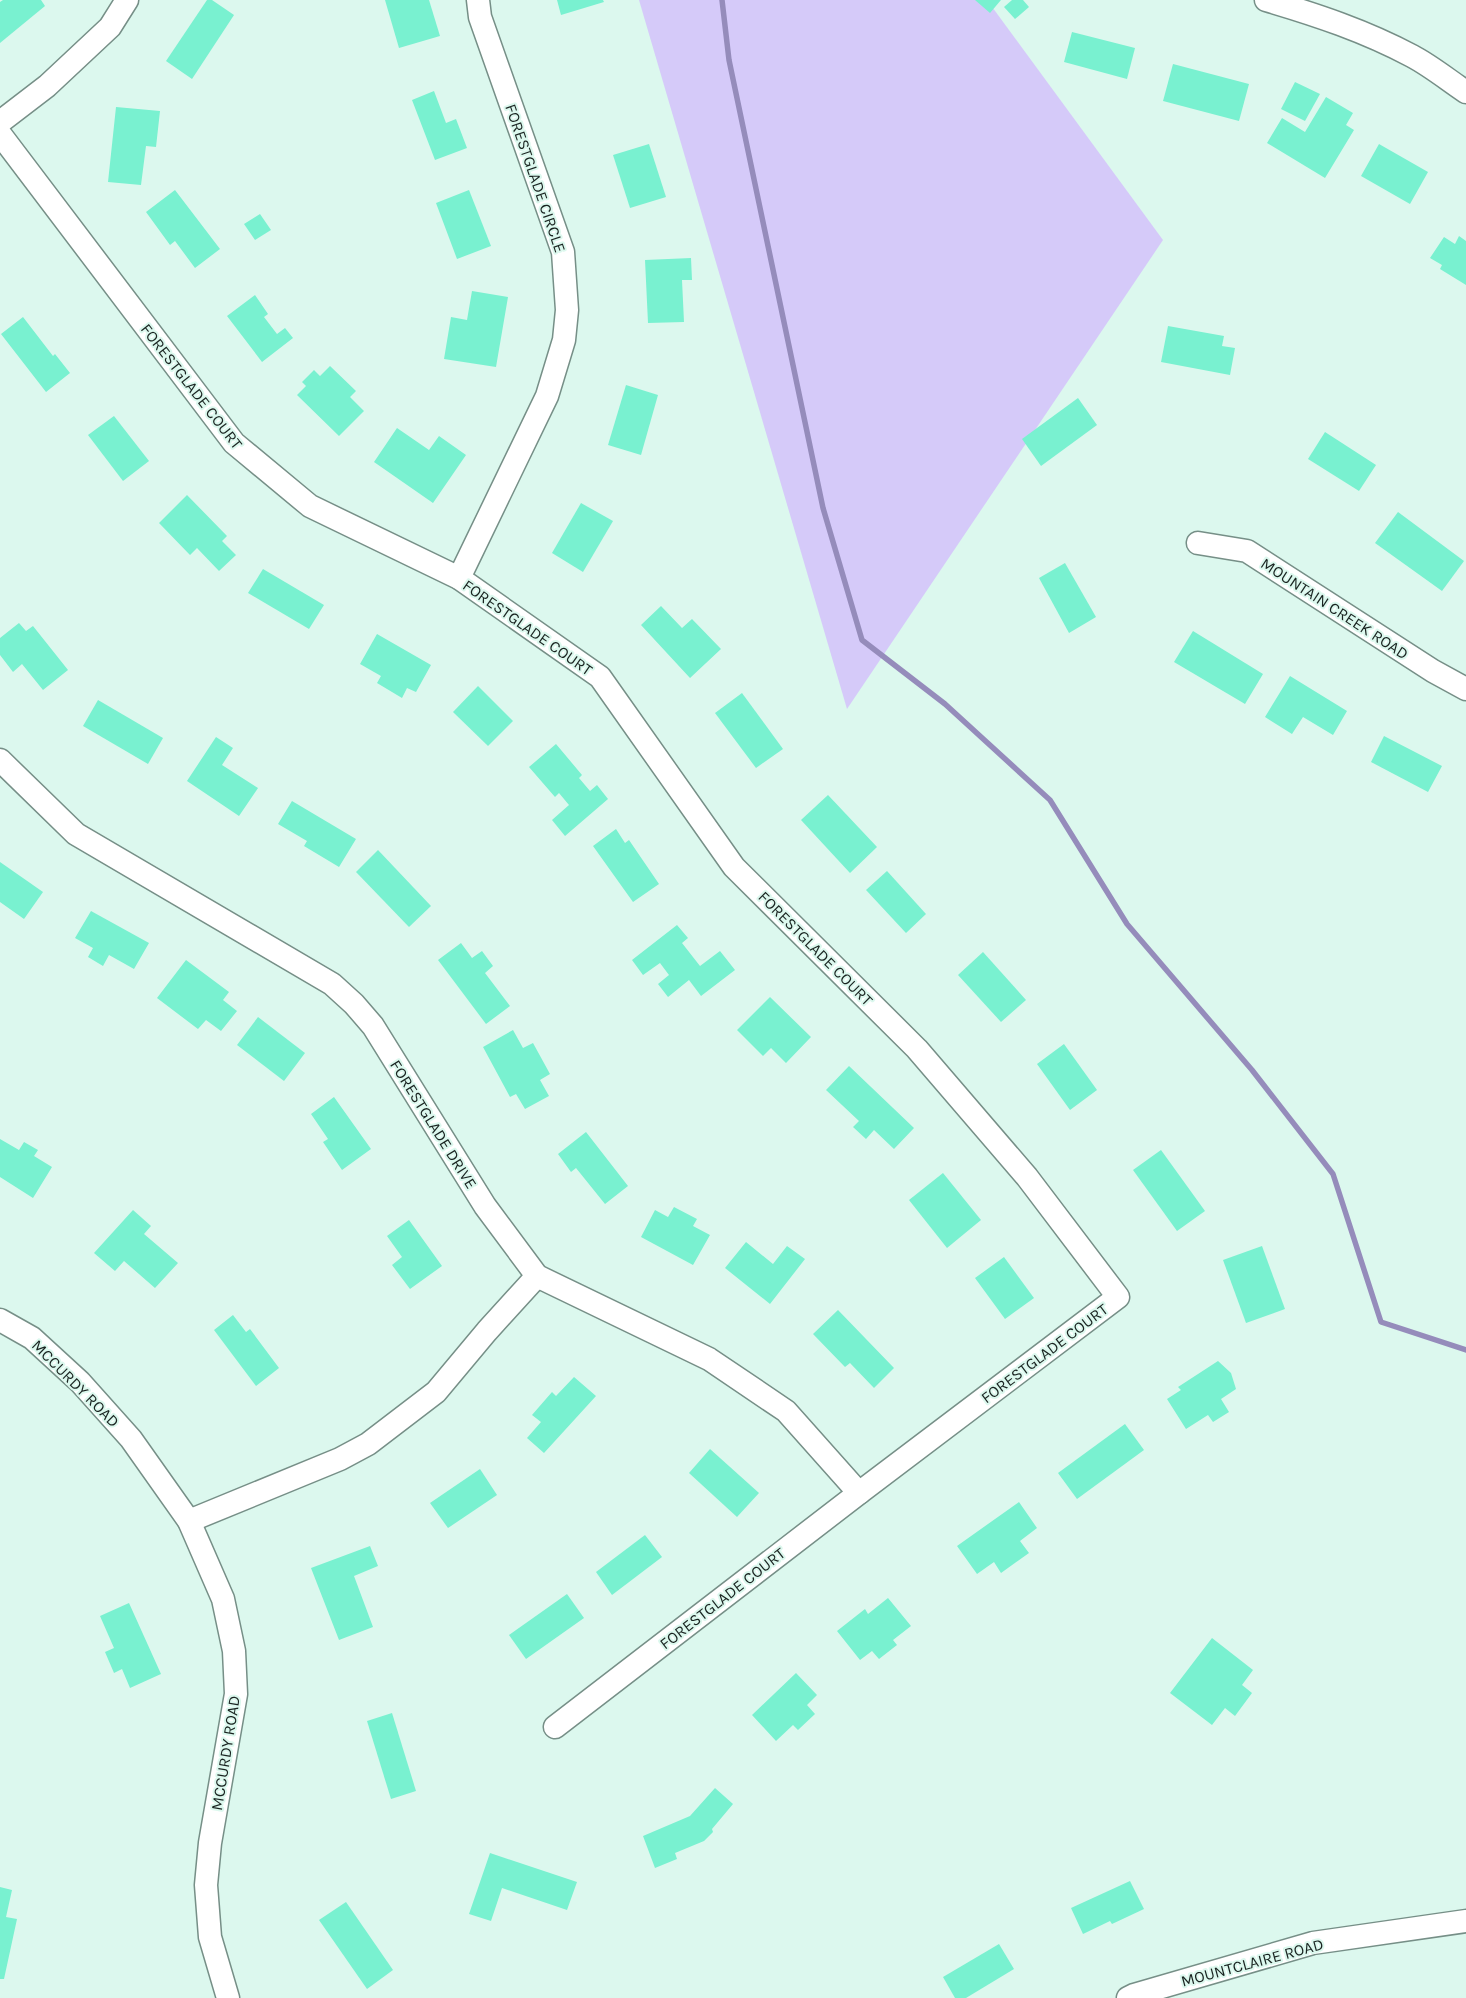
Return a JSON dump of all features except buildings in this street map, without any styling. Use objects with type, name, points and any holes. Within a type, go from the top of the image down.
[{"type":"street","points":[[0,122],[47,86],[110,27],[127,0]]},
{"type":"street","name":"FORESTGLADE CIRCLE","points":[[459,578],[547,396],[564,340],[568,310],[563,252],[480,16],[478,0]]},
{"type":"street","points":[[1266,0],[1333,20],[1368,34],[1414,57],[1466,92]]},
{"type":"street","name":"FORESTGLADE COURT","points":[[0,134],[234,443],[310,506],[459,578],[600,677],[734,867],[917,1049],[1028,1177],[1118,1297],[555,1727]]},
{"type":"street","name":"MOUNTAIN CREEK ROAD","points":[[1198,542],[1247,551],[1433,671],[1466,689]]},
{"type":"street","name":"FORESTGLADE DRIVE","points":[[0,760],[76,834],[332,984],[354,1004],[373,1026],[486,1206],[537,1276],[709,1359],[786,1411],[859,1493]]},
{"type":"street","points":[[189,1521],[340,1459],[368,1444],[436,1392],[486,1331],[537,1276]]},
{"type":"street","name":"MCCURDY ROAD","points":[[0,1320],[32,1338],[80,1382],[131,1439],[189,1521],[223,1600],[234,1651],[236,1694],[210,1843],[206,1886],[210,1937],[228,1998]]},
{"type":"street","name":"MOUNTCLAIRE ROAD","points":[[1128,1998],[1313,1943],[1466,1921]]},
{"type":"shaded area","points":[[639,0],[987,0],[1163,240],[847,709]]},
{"type":"waterway","points":[[722,0],[729,60],[823,508],[862,640],[945,704],[1050,800],[1127,924],[1252,1070],[1333,1174],[1381,1322],[1466,1350]]}]
